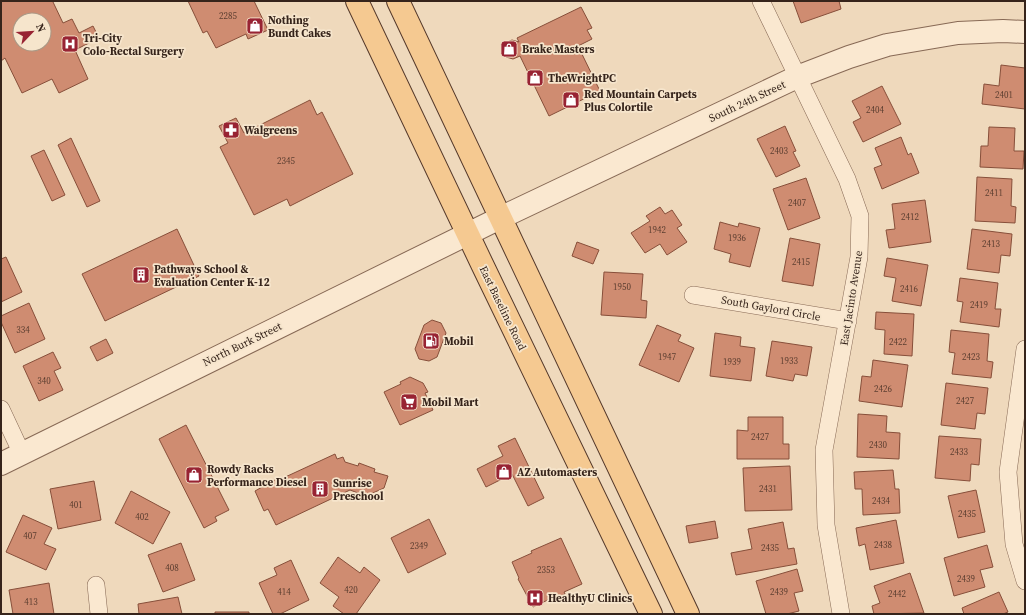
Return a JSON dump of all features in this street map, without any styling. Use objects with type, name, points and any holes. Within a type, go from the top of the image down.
[{"type":"main road","name":"East Baseline Road","points":[[357,1],[484,226],[688,614]]},
{"type":"main road","name":"East Baseline Road","points":[[398,1],[484,226],[651,614]]},
{"type":"street","name":"East Jacinto Avenue","points":[[761,1],[846,179],[860,216],[859,257],[824,450],[826,525],[841,614]]},
{"type":"street","name":"South 24th Street","points":[[484,226],[797,78],[850,57],[887,45],[958,33],[1003,31],[1025,32]]},
{"type":"street","name":"North Burk Street","points":[[1,464],[484,226]]},
{"type":"street","name":"South Gaylord Circle","points":[[693,295],[848,321]]},
{"type":"street","points":[[1025,348],[1008,472],[1014,544],[1025,581]]},
{"type":"street","points":[[1,409],[22,454]]},
{"type":"street","points":[[96,585],[99,614]]},
{"type":"building","points":[[1,1],[54,1],[53,2],[63,23],[72,19],[79,33],[93,26],[99,38],[75,50],[88,79],[59,93],[52,79],[22,93],[5,58],[1,61]]},
{"type":"building","points":[[188,1],[254,1],[268,30],[248,39],[246,34],[216,48],[207,31],[203,33]]},
{"type":"building","points":[[793,1],[839,1],[841,9],[801,23]]},
{"type":"building","points":[[581,7],[592,28],[587,30],[592,39],[578,46],[600,91],[549,116],[520,56],[513,59],[506,57],[503,50],[505,43],[512,40],[519,42],[517,38]]},
{"type":"building","points":[[1001,65],[1025,68],[1025,109],[982,104],[984,84],[999,86]]},
{"type":"building","points":[[882,86],[901,124],[863,142],[853,122],[861,118],[852,101]]},
{"type":"building","name":"Walgreens","points":[[310,100],[317,115],[322,112],[353,174],[290,206],[287,199],[254,215],[220,147],[228,143],[219,126],[236,118],[244,133]]},
{"type":"building","points":[[785,126],[796,151],[793,152],[800,166],[776,177],[757,139]]},
{"type":"building","points":[[989,127],[1015,128],[1014,151],[1024,151],[1023,169],[980,167],[981,146],[988,146]]},
{"type":"building","points":[[901,137],[908,155],[911,153],[919,173],[882,189],[874,168],[882,165],[875,148]]},
{"type":"building","points":[[71,138],[100,201],[87,207],[58,145]]},
{"type":"building","points":[[44,150],[65,195],[52,201],[31,156]]},
{"type":"building","points":[[977,177],[1012,179],[1011,206],[1016,207],[1015,223],[975,221]]},
{"type":"building","points":[[806,178],[820,218],[788,230],[773,189]]},
{"type":"building","points":[[925,200],[931,242],[889,248],[886,230],[895,229],[892,204]]},
{"type":"building","points":[[660,207],[665,214],[672,210],[682,225],[677,228],[687,242],[667,255],[660,244],[645,253],[631,233],[650,221],[646,216]]},
{"type":"building","points":[[720,222],[738,227],[739,223],[760,228],[750,267],[729,262],[731,254],[714,249]]},
{"type":"building","name":"Pathways School & Evaluation Center K-12","points":[[177,229],[199,276],[105,321],[82,274]]},
{"type":"building","points":[[972,229],[1012,234],[1010,256],[1001,255],[999,273],[967,269]]},
{"type":"building","points":[[790,238],[820,244],[813,286],[782,281]]},
{"type":"building","points":[[577,242],[599,250],[593,264],[572,256]]},
{"type":"building","points":[[6,257],[22,292],[1,302],[1,259]]},
{"type":"building","points":[[887,258],[928,265],[921,306],[892,301],[896,278],[884,276]]},
{"type":"building","points":[[604,272],[643,274],[641,300],[647,301],[646,318],[601,315]]},
{"type":"building","points":[[960,278],[998,283],[995,309],[1001,309],[999,327],[960,322],[963,302],[957,301]]},
{"type":"building","points":[[29,303],[45,339],[15,353],[1,322],[1,316]]},
{"type":"building","points":[[876,312],[914,314],[912,356],[884,354],[885,330],[875,329]]},
{"type":"building","name":"Mobil","points":[[432,320],[441,323],[446,333],[437,357],[429,361],[419,359],[415,349],[424,325]]},
{"type":"building","points":[[657,325],[681,335],[678,341],[694,348],[679,382],[639,365]]},
{"type":"building","points":[[951,330],[989,334],[987,361],[993,362],[991,378],[952,374],[955,353],[949,352]]},
{"type":"building","points":[[715,333],[741,337],[740,346],[755,348],[751,381],[710,376]]},
{"type":"building","points":[[106,339],[113,353],[97,361],[90,347]]},
{"type":"building","points":[[772,341],[812,347],[807,376],[795,374],[793,381],[766,376]]},
{"type":"building","points":[[53,352],[61,368],[54,371],[63,390],[39,401],[23,366]]},
{"type":"building","points":[[873,360],[908,365],[902,407],[859,401],[862,376],[871,377]]},
{"type":"building","name":"Mobil Mart","points":[[410,377],[423,383],[428,392],[425,393],[433,410],[400,425],[384,392],[401,384],[400,382]]},
{"type":"building","points":[[946,383],[988,388],[985,414],[977,413],[975,429],[941,425]]},
{"type":"building","points":[[858,414],[887,416],[886,432],[900,433],[899,459],[857,457]]},
{"type":"building","points":[[748,417],[783,417],[783,444],[789,444],[789,459],[737,459],[737,430],[748,431]]},
{"type":"building","name":"Rowdy Racks Performance Diesel","points":[[186,425],[229,510],[215,517],[217,521],[204,528],[159,439]]},
{"type":"building","points":[[939,436],[981,439],[979,465],[971,464],[970,481],[935,478]]},
{"type":"building","name":"AZ Automasters","points":[[515,438],[544,498],[528,506],[512,474],[486,487],[477,469],[503,456],[498,446]]},
{"type":"building","name":"Sunrise Preschool","points":[[335,454],[337,459],[343,457],[345,462],[358,466],[359,463],[375,469],[374,472],[388,476],[384,488],[366,496],[350,490],[276,525],[268,509],[264,511],[255,491],[280,477],[281,479]]},
{"type":"building","points":[[790,466],[792,510],[745,511],[743,468]]},
{"type":"building","points":[[893,470],[895,489],[899,489],[900,513],[863,515],[862,489],[855,489],[854,472]]},
{"type":"building","points":[[94,481],[101,520],[58,529],[50,489]]},
{"type":"building","points":[[976,490],[985,532],[958,538],[948,496]]},
{"type":"building","points":[[131,491],[170,512],[153,544],[115,523]]},
{"type":"building","points":[[23,515],[52,528],[44,544],[56,549],[46,570],[6,552]]},
{"type":"building","points":[[429,519],[446,554],[408,573],[391,538]]},
{"type":"building","points":[[896,520],[904,563],[870,570],[865,544],[859,546],[856,528]]},
{"type":"building","points":[[715,521],[718,538],[689,543],[686,526]]},
{"type":"building","points":[[783,522],[788,549],[794,548],[797,564],[736,575],[731,553],[752,549],[748,529]]},
{"type":"building","points":[[561,538],[582,584],[564,592],[565,594],[553,600],[552,598],[533,607],[518,579],[519,578],[512,562],[532,553],[531,551]]},
{"type":"building","points":[[181,543],[195,580],[163,592],[148,555]]},
{"type":"building","points":[[987,545],[993,567],[980,570],[985,587],[954,596],[944,558]]},
{"type":"building","points":[[338,557],[360,573],[364,567],[380,580],[356,614],[344,614],[333,606],[339,597],[320,583]]},
{"type":"building","points":[[291,560],[309,600],[280,614],[273,614],[259,583],[277,575],[274,568]]},
{"type":"building","points":[[797,569],[803,591],[794,593],[799,611],[787,614],[766,614],[756,581]]},
{"type":"building","points":[[910,573],[924,613],[874,614],[872,606],[880,603],[874,586]]},
{"type":"building","points":[[49,583],[54,614],[13,614],[9,590]]},
{"type":"building","points":[[999,592],[1008,612],[1003,614],[964,614],[962,608]]},
{"type":"building","points":[[178,597],[182,614],[139,614],[138,604]]},
{"type":"building","points":[[215,612],[249,612],[249,614],[215,614]]},
{"type":"place","name":"Nothing Bundt Cakes","points":[[255,26]]},
{"type":"place","name":"Tri-City Colo-Rectal Surgery","points":[[70,44]]},
{"type":"place","name":"Brake Masters","points":[[509,49]]},
{"type":"place","name":"TheWrightPC","points":[[535,78]]},
{"type":"place","name":"Red Mountain Carpets Plus Colortile","points":[[571,100]]},
{"type":"place","name":"Walgreens","points":[[231,130]]},
{"type":"place","name":"Pathways School & Evaluation Center K-12","points":[[141,275]]},
{"type":"place","name":"Mobil","points":[[431,341]]},
{"type":"place","name":"Mobil Mart","points":[[409,402]]},
{"type":"place","name":"AZ Automasters","points":[[504,472]]},
{"type":"place","name":"Rowdy Racks Performance Diesel","points":[[194,475]]},
{"type":"place","name":"Sunrise Preschool","points":[[320,489]]},
{"type":"place","name":"HealthyU Clinics","points":[[535,598]]}]
